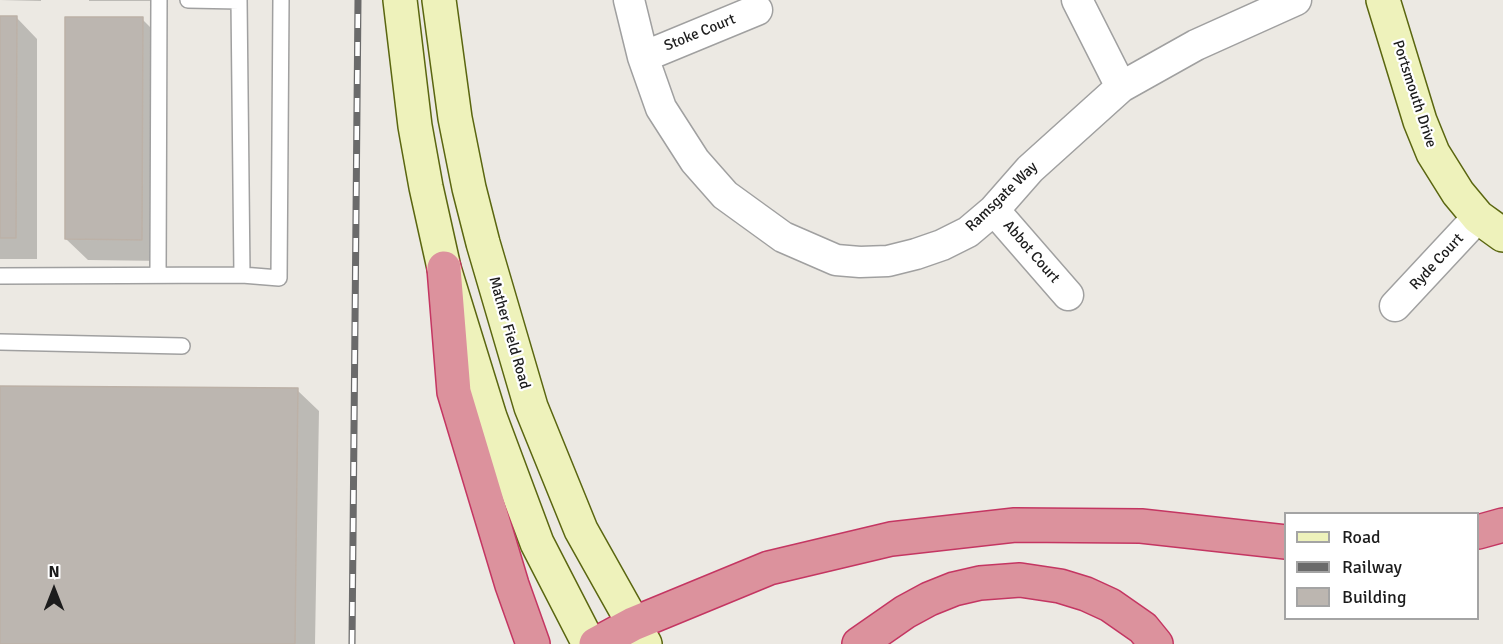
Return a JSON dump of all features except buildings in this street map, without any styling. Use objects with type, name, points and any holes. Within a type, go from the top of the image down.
[{"type":"highway","points":[[444,268],[454,392],[512,585],[533,644]]},
{"type":"highway","points":[[596,644],[639,634],[769,568],[891,539],[1016,525],[1129,526],[1284,542]]},
{"type":"highway","points":[[1479,532],[1503,525]]},
{"type":"highway","points":[[859,644],[906,612],[954,589],[980,583],[1020,580],[1060,586],[1094,597],[1143,628],[1156,644]]},
{"type":"main road","points":[[400,0],[415,126],[444,268],[490,417],[537,543],[588,644]]},
{"type":"main road","name":"Mather Field Road","points":[[439,0],[455,118],[469,188],[531,407],[580,530],[639,634]]},
{"type":"main road","name":"Portsmouth Drive","points":[[1383,0],[1432,153],[1458,193],[1491,226]]},
{"type":"street","name":"Ramsgate Way","points":[[629,0],[643,57],[661,108],[695,161],[725,195],[783,237],[836,260],[860,262],[888,261],[942,245],[968,232],[994,210],[1030,169],[1121,87],[1196,45],[1296,0]]},
{"type":"street","points":[[1077,0],[1121,87]]},
{"type":"street","name":"Stoke Court","points":[[643,57],[757,10]]},
{"type":"street","name":"Abbot Court","points":[[994,210],[1068,295]]},
{"type":"street","name":"Ryde Court","points":[[1395,306],[1491,226]]},
{"type":"lane","points":[[158,275],[159,0]]},
{"type":"lane","points":[[188,0],[239,1],[242,274]]},
{"type":"lane","points":[[0,276],[242,274],[279,278],[281,0]]},
{"type":"lane","points":[[0,342],[182,346]]},
{"type":"railway","points":[[352,644],[358,0]]}]
